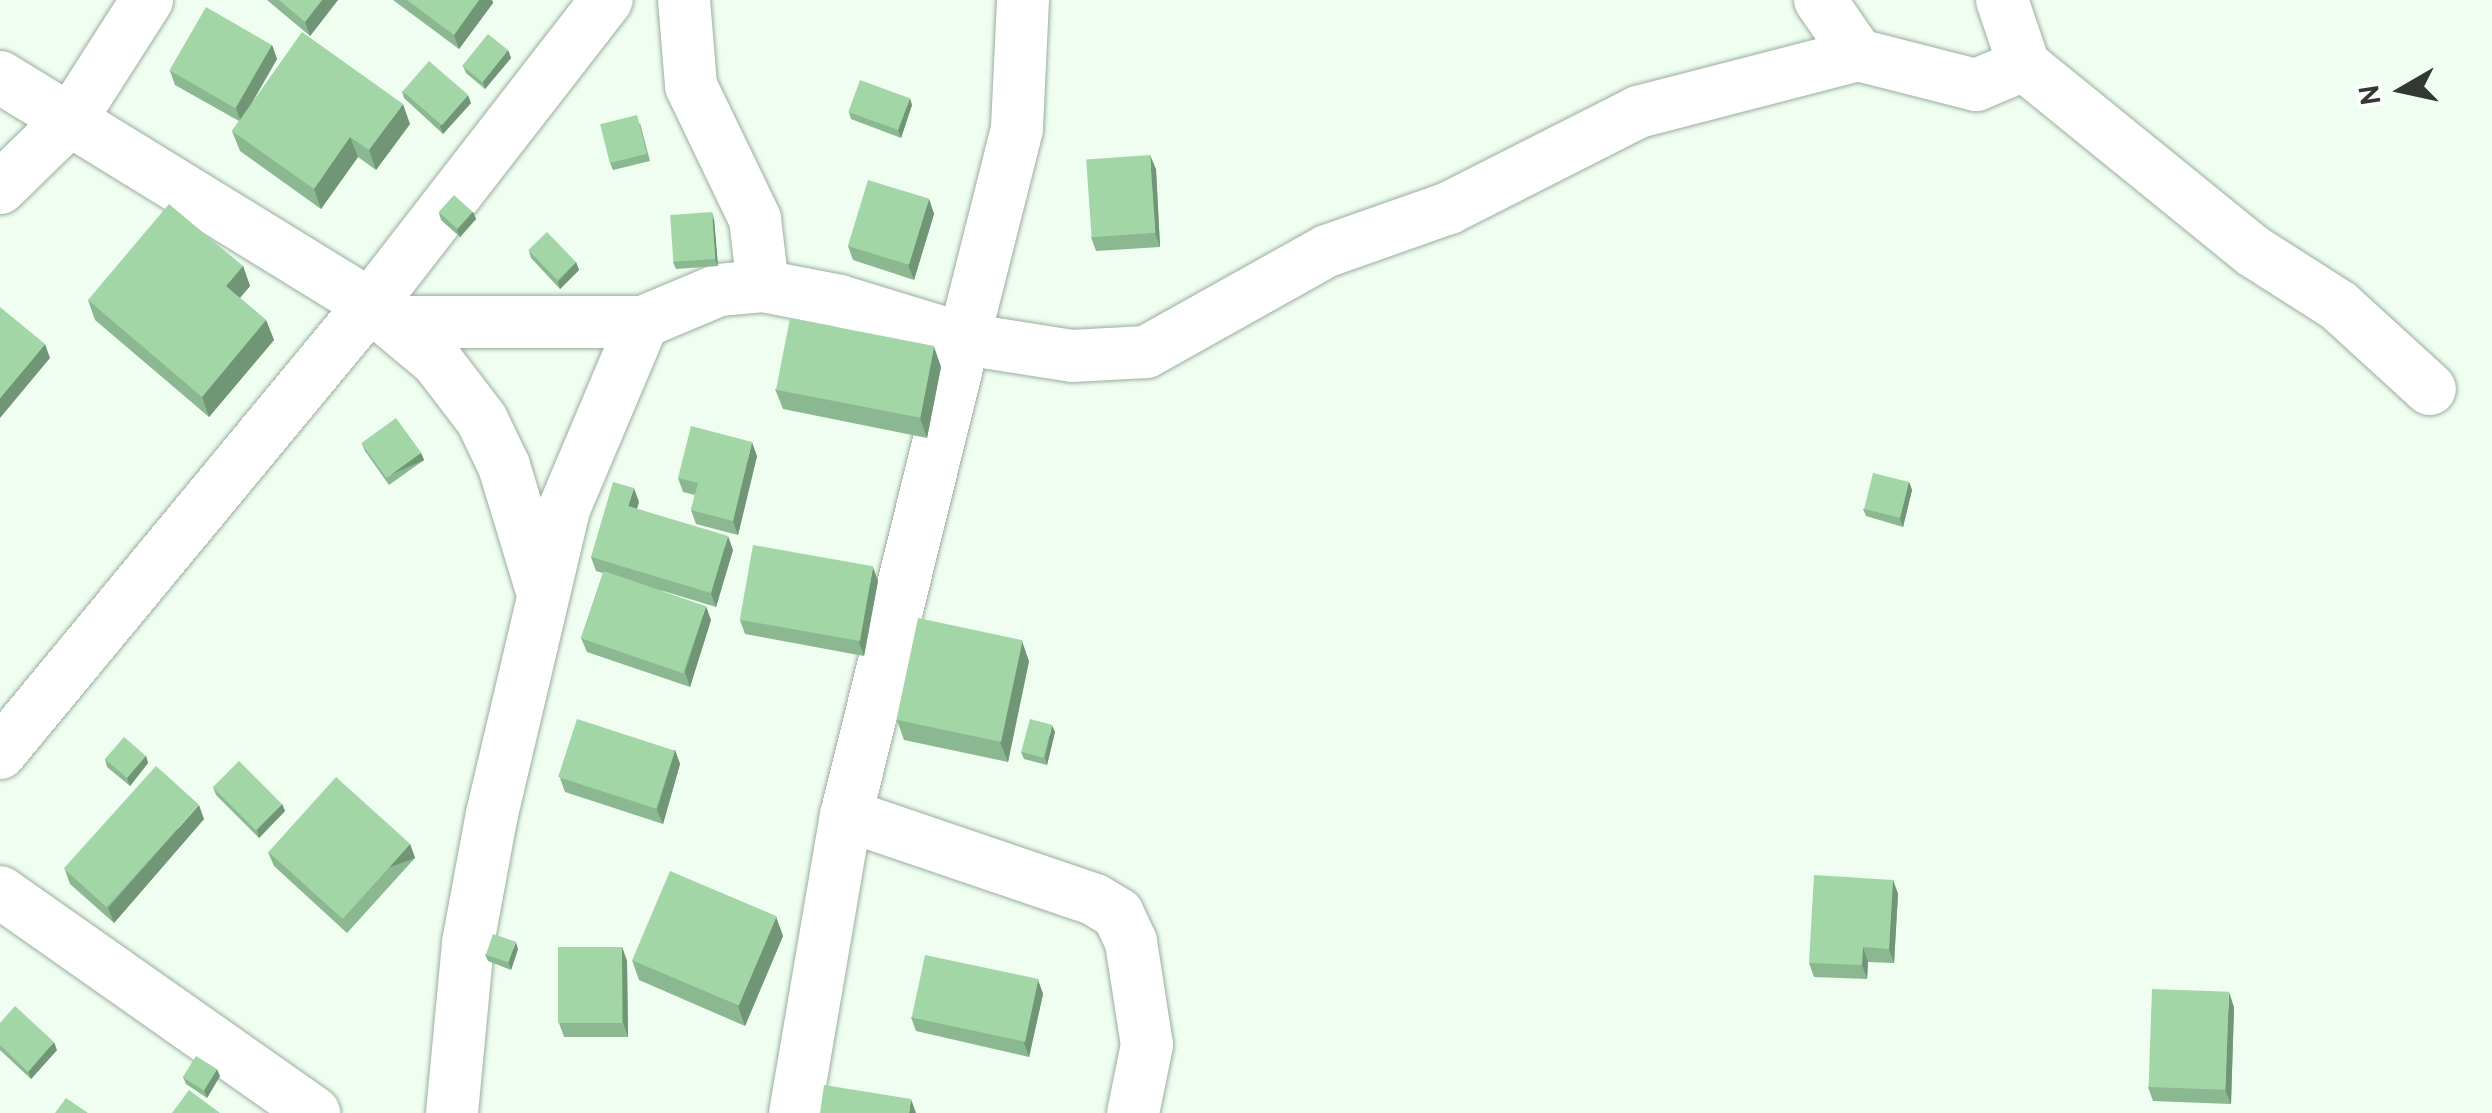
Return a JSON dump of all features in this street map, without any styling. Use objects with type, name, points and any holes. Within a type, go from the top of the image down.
[{"type":"street","points":[[0,188],[71,118],[146,0]]},
{"type":"street","points":[[0,753],[382,313],[607,0]]},
{"type":"street","points":[[684,0],[691,86],[755,219],[763,286]]},
{"type":"street","points":[[795,1113],[846,814],[1017,129],[1023,0]]},
{"type":"street","points":[[1820,0],[1858,55]]},
{"type":"street","points":[[2002,0],[2024,65],[2253,251],[2339,306],[2430,389]]},
{"type":"street","points":[[382,313],[643,322],[719,290],[763,286],[840,301],[964,339],[1072,356],[1146,352],[1327,251],[1450,208],[1638,112],[1858,55],[1976,86],[2024,65]]},
{"type":"street","points":[[0,77],[382,313],[437,362],[482,420],[504,466],[545,601]]},
{"type":"street","points":[[452,1113],[472,924],[564,509],[643,322]]},
{"type":"street","points":[[846,814],[1095,900],[1118,914],[1131,942],[1147,1045],[1134,1113]]},
{"type":"street","points":[[0,892],[314,1113]]},
{"type":"building","points":[[279,0],[322,0],[305,22]]},
{"type":"building","points":[[407,0],[479,0],[454,35]]},
{"type":"building","points":[[206,7],[272,45],[235,108],[170,70]]},
{"type":"building","points":[[302,32],[403,104],[369,150],[350,137],[314,189],[232,131]]},
{"type":"building","points":[[488,34],[508,50],[482,82],[462,66]]},
{"type":"building","points":[[429,61],[468,95],[442,125],[403,91]]},
{"type":"building","points":[[860,80],[910,98],[898,130],[848,112]]},
{"type":"building","points":[[637,115],[647,154],[610,163],[600,124]]},
{"type":"building","points":[[1150,155],[1155,233],[1092,237],[1086,159]]},
{"type":"building","points":[[868,180],[929,199],[909,265],[848,246]]},
{"type":"building","points":[[454,195],[473,212],[457,229],[439,212]]},
{"type":"building","points":[[169,204],[243,266],[226,286],[266,320],[202,397],[88,300]]},
{"type":"building","points":[[712,212],[715,259],[673,262],[670,215]]},
{"type":"building","points":[[547,232],[576,262],[557,280],[528,250]]},
{"type":"building","points":[[0,307],[45,344],[0,398]]},
{"type":"building","points":[[790,318],[934,346],[920,418],[776,390]]},
{"type":"building","points":[[396,418],[421,453],[386,478],[361,443]]},
{"type":"building","points":[[691,426],[752,442],[733,521],[691,510],[698,483],[678,478]]},
{"type":"building","points":[[1873,473],[1909,482],[1900,518],[1864,509]]},
{"type":"building","points":[[613,482],[634,488],[628,506],[728,536],[711,593],[591,557]]},
{"type":"building","points":[[753,545],[873,566],[860,641],[740,620]]},
{"type":"building","points":[[604,571],[706,606],[683,673],[581,638]]},
{"type":"building","points":[[918,618],[1023,640],[1001,742],[896,720]]},
{"type":"building","points":[[577,719],[675,751],[656,809],[558,777]]},
{"type":"building","points":[[1030,719],[1052,725],[1043,758],[1021,752]]},
{"type":"building","points":[[124,737],[146,756],[127,778],[105,759]]},
{"type":"building","points":[[239,761],[282,804],[256,830],[213,787]]},
{"type":"building","points":[[156,766],[199,805],[107,907],[64,869]]},
{"type":"building","points":[[336,777],[410,844],[343,919],[268,852]]},
{"type":"building","points":[[670,871],[777,916],[739,1006],[632,960]]},
{"type":"building","points":[[1814,875],[1893,880],[1889,949],[1863,947],[1862,965],[1809,963]]},
{"type":"building","points":[[493,934],[516,942],[509,963],[486,955]]},
{"type":"building","points":[[558,947],[622,947],[622,1023],[558,1023]]},
{"type":"building","points":[[925,955],[1038,979],[1025,1042],[912,1018]]},
{"type":"building","points":[[2152,989],[2229,992],[2226,1090],[2149,1087]]},
{"type":"building","points":[[15,1006],[54,1042],[28,1072],[0,1045],[0,1023]]},
{"type":"building","points":[[196,1056],[217,1069],[204,1090],[183,1077]]},
{"type":"building","points":[[824,1085],[911,1099],[909,1113],[820,1113]]},
{"type":"building","points":[[189,1090],[220,1113],[172,1113]]},
{"type":"building","points":[[66,1098],[88,1113],[55,1113]]}]
